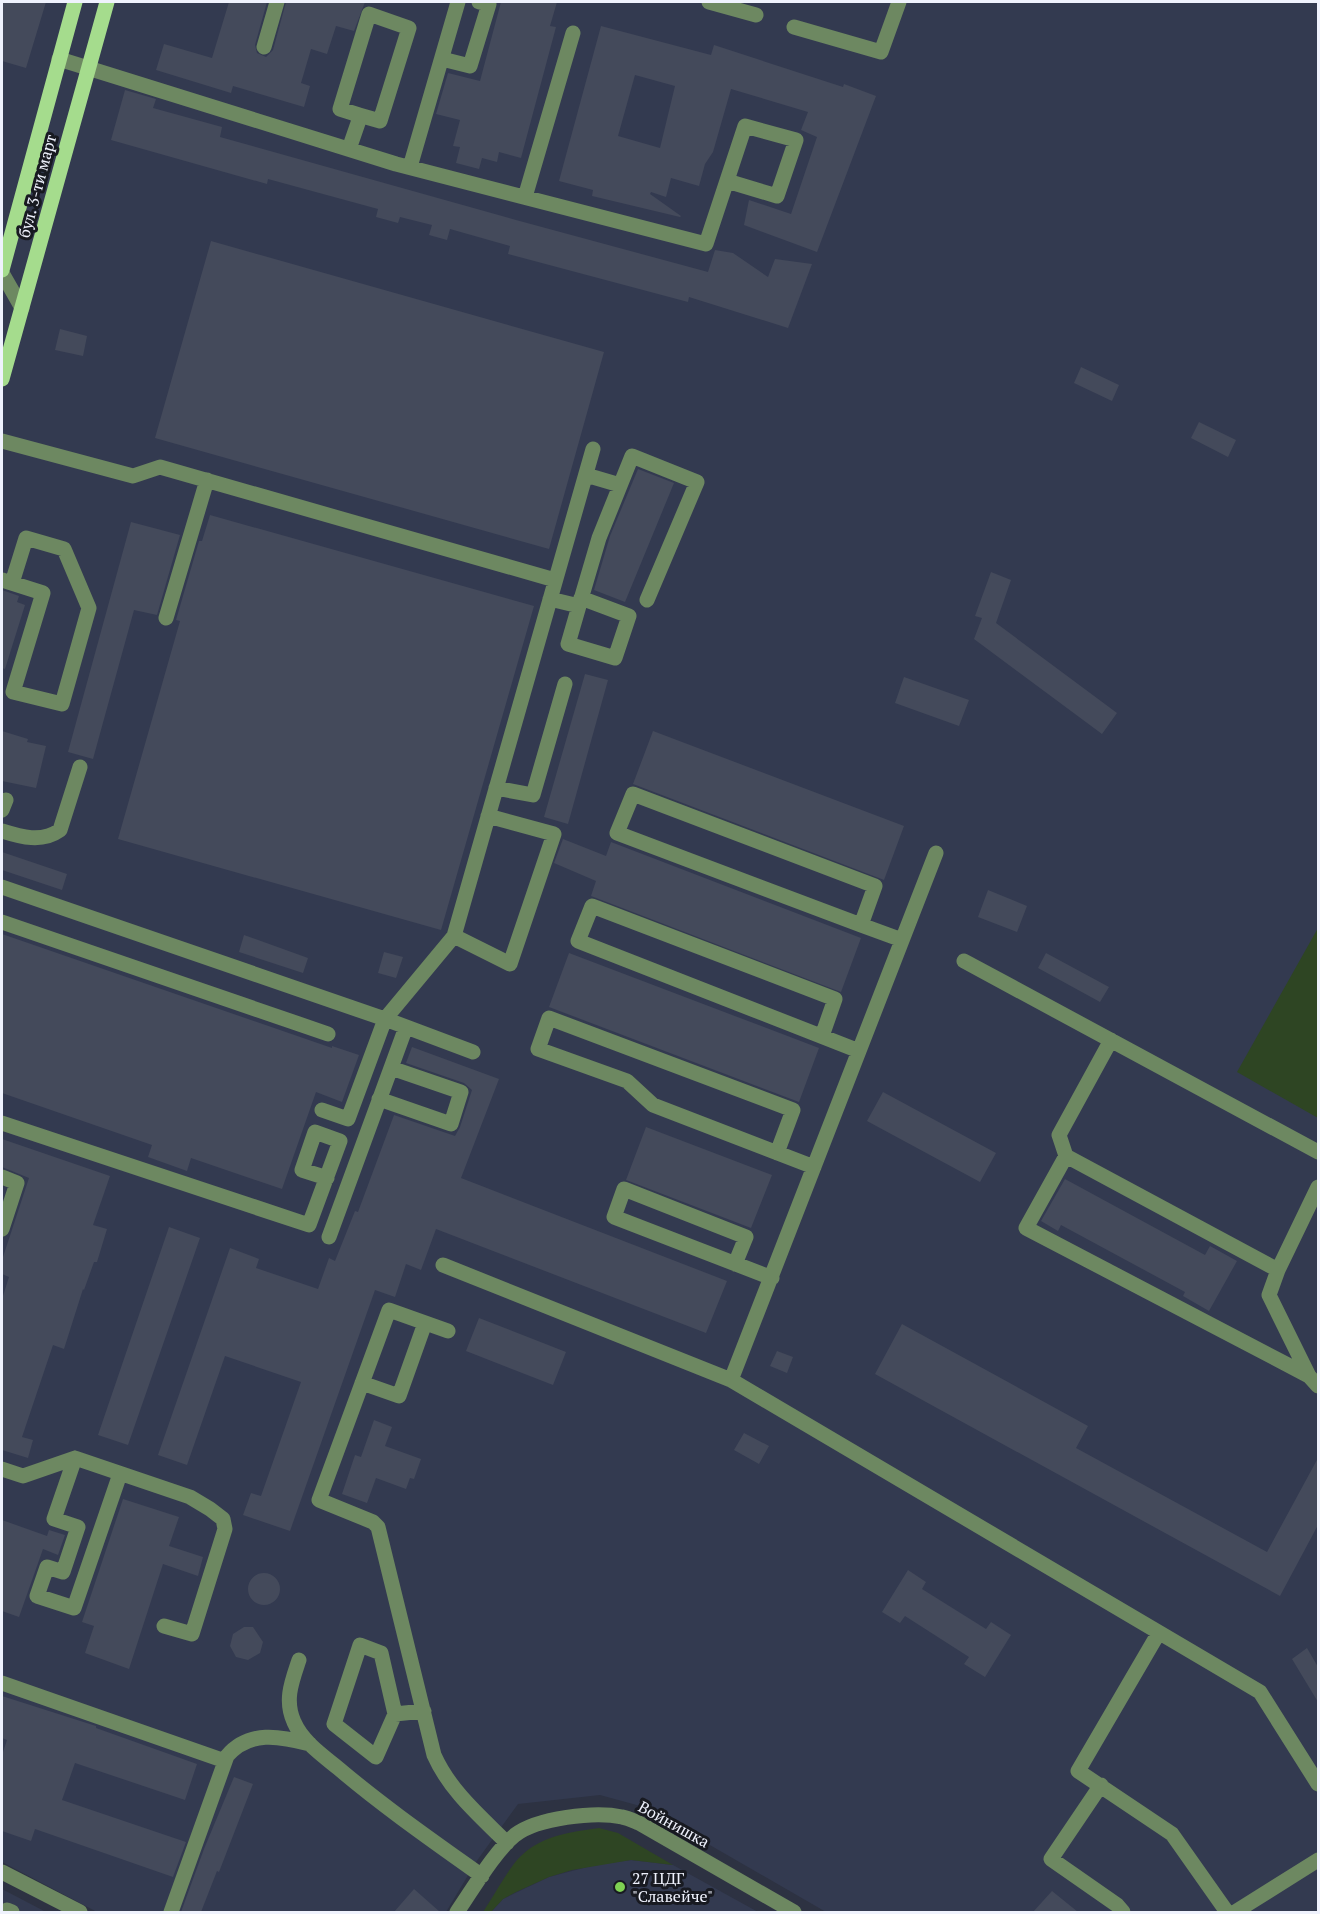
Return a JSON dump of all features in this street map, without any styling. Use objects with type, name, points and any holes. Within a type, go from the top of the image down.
[{"type":"main road","name":"бул. 3-ти март","points":[[2,272],[75,2]]},
{"type":"main road","name":"бул. 3-ти март","points":[[2,377],[107,2]]},
{"type":"street","points":[[264,47],[277,2]]},
{"type":"street","points":[[410,167],[458,2]]},
{"type":"street","points":[[442,59],[470,66],[489,4],[481,2]]},
{"type":"street","points":[[709,2],[756,15]]},
{"type":"street","points":[[794,27],[881,52],[899,2]]},
{"type":"street","points":[[369,14],[409,28],[380,121],[359,115],[340,109],[369,14]]},
{"type":"street","points":[[525,197],[573,33]]},
{"type":"street","points":[[59,59],[410,167],[706,244],[745,126],[795,140],[777,196],[727,181]]},
{"type":"street","points":[[349,149],[359,115]]},
{"type":"street","points":[[2,272],[22,308]]},
{"type":"street","points":[[2,441],[133,476],[160,467],[555,580]]},
{"type":"street","points":[[322,1110],[348,1119],[385,1019],[454,936],[593,449]]},
{"type":"street","points":[[550,598],[580,602],[599,538],[632,456],[698,482],[647,600]]},
{"type":"street","points":[[586,475],[620,485]]},
{"type":"street","points":[[166,618],[207,480]]},
{"type":"street","points":[[26,538],[64,549],[89,608],[62,704],[13,692],[43,593],[7,582],[26,538]]},
{"type":"street","points":[[496,788],[533,795],[565,684]]},
{"type":"street","points":[[2,831],[27,837],[44,838],[60,830],[80,767]]},
{"type":"street","points":[[861,925],[875,886],[633,794],[617,833],[861,925],[902,940]]},
{"type":"street","points":[[454,936],[510,964],[554,834],[488,816]]},
{"type":"street","points":[[732,1380],[936,852]]},
{"type":"street","points":[[2,887],[385,1019],[473,1052]]},
{"type":"street","points":[[822,1036],[835,999],[592,906],[578,941],[859,1051]]},
{"type":"street","points":[[2,922],[328,1034]]},
{"type":"street","points":[[964,961],[1318,1152]]},
{"type":"street","points":[[777,1153],[793,1110],[549,1018],[538,1049],[627,1081],[653,1105],[777,1153],[814,1167]]},
{"type":"street","points":[[329,1237],[406,1027]]},
{"type":"street","points":[[1111,1040],[1059,1135],[1066,1156],[1278,1270]]},
{"type":"street","points":[[379,1099],[451,1124],[461,1092],[391,1068]]},
{"type":"street","points":[[2,1123],[309,1226],[327,1178]]},
{"type":"street","points":[[1066,1156],[1026,1228],[1314,1381]]},
{"type":"street","points":[[2,1177],[17,1183],[2,1229]]},
{"type":"street","points":[[1314,1381],[1269,1295],[1278,1270],[1318,1187]]},
{"type":"street","points":[[735,1264],[746,1237],[624,1189],[614,1217],[735,1264],[772,1278]]},
{"type":"street","points":[[443,1265],[732,1380],[1158,1634],[1260,1692],[1318,1784]]},
{"type":"street","points":[[448,1331],[389,1310],[319,1500],[373,1522],[378,1527],[435,1755],[443,1774],[453,1787],[507,1843]]},
{"type":"street","points":[[362,1383],[399,1396],[425,1323]]},
{"type":"street","points":[[75,1458],[54,1519],[78,1527],[63,1572],[47,1567],[37,1596],[74,1608],[120,1473]]},
{"type":"street","points":[[2,1469],[22,1476],[75,1458],[190,1497],[223,1519],[225,1529],[192,1634],[164,1626]]},
{"type":"street","points":[[1158,1634],[1078,1771],[1172,1834],[1227,1912]]},
{"type":"street","points":[[360,1645],[381,1653],[396,1714],[376,1757],[334,1724],[360,1645]]},
{"type":"street","points":[[299,1660],[289,1689],[289,1706],[294,1723],[310,1744],[369,1794],[482,1876]]},
{"type":"street","points":[[2,1683],[225,1761]]},
{"type":"street","points":[[396,1714],[424,1711]]},
{"type":"street","points":[[171,1912],[225,1761],[238,1746],[261,1737],[282,1737],[310,1744]]},
{"type":"street","points":[[1101,1785],[1051,1859],[1117,1905],[1123,1912]]},
{"type":"street","name":"Войнишка","points":[[457,1912],[507,1843],[524,1830],[568,1817],[602,1815],[623,1816],[639,1823],[794,1912]]},
{"type":"street","points":[[1235,1912],[1318,1860]]},
{"type":"street","points":[[2,1872],[80,1912]]},
{"type":"shaded area","points":[[2,2],[1318,2],[1318,1912],[826,1912],[644,1807],[600,1795],[518,1804],[476,1862],[446,1912],[97,1912],[2,1862]]},
{"type":"shaded area","name":"27 ЦДГ \"Славейче\"","points":[[631,1860],[673,1865],[758,1912],[491,1912],[503,1899],[549,1877],[595,1865]]},
{"type":"shaded area","points":[[2,1889],[46,1912],[2,1912]]},
{"type":"green space","points":[[1318,928],[1318,1118],[1237,1072]]},
{"type":"green space","points":[[599,1828],[618,1833],[673,1865],[631,1860],[572,1870],[549,1877],[516,1892],[503,1899],[491,1912],[483,1912],[512,1866],[530,1848],[558,1836]]},
{"type":"building","points":[[2,2],[46,2],[26,68],[2,61]]},
{"type":"building","points":[[229,2],[267,2],[255,45],[257,53],[266,57],[273,50],[286,2],[365,2],[354,31],[336,26],[327,54],[311,49],[301,83],[310,86],[304,107],[233,86],[231,93],[156,70],[164,44],[212,58]]},
{"type":"building","points":[[501,2],[557,2],[550,26],[556,27],[521,158],[499,152],[497,162],[482,158],[479,169],[456,163],[460,147],[453,146],[460,120],[436,114],[448,73],[480,81]]},
{"type":"building","points":[[601,26],[711,55],[714,45],[843,87],[844,84],[876,96],[817,252],[744,225],[749,200],[791,214],[817,137],[801,130],[808,112],[731,89],[713,152],[705,164],[699,186],[671,178],[666,197],[651,192],[650,194],[680,217],[592,196],[593,190],[559,181]],"holes":[[[635,75],[675,86],[660,148],[618,136]]]},
{"type":"building","points":[[125,90],[156,99],[153,108],[222,127],[220,137],[708,272],[715,250],[733,253],[768,277],[775,259],[812,264],[788,328],[689,297],[688,302],[508,254],[510,246],[450,229],[447,240],[429,235],[432,225],[400,217],[398,223],[376,217],[378,209],[268,179],[267,184],[111,140]]},
{"type":"building","points":[[211,241],[604,352],[549,549],[155,438]]},
{"type":"building","points":[[60,329],[87,336],[83,356],[55,350]]},
{"type":"building","points":[[1081,367],[1119,385],[1112,401],[1074,383]]},
{"type":"building","points":[[1199,422],[1236,440],[1228,457],[1191,438]]},
{"type":"building","points":[[638,469],[674,483],[625,602],[594,590],[610,536]]},
{"type":"building","points":[[210,515],[534,606],[441,930],[118,839],[180,621],[176,620],[199,541],[202,541]]},
{"type":"building","points":[[131,522],[180,535],[157,615],[134,610],[93,759],[68,752]]},
{"type":"building","points":[[991,572],[1011,580],[996,623],[1117,713],[1102,734],[974,639],[982,618],[975,616]]},
{"type":"building","points":[[2,590],[19,596],[17,602],[25,605],[5,669],[2,668]]},
{"type":"building","points":[[585,674],[608,680],[568,824],[544,817]]},
{"type":"building","points":[[904,677],[969,700],[959,726],[895,703]]},
{"type":"building","points":[[2,731],[28,739],[27,742],[46,746],[36,788],[2,781]]},
{"type":"building","points":[[653,731],[904,826],[884,880],[633,784]]},
{"type":"building","points":[[563,839],[606,856],[611,842],[861,938],[841,992],[591,896],[596,881],[554,863]]},
{"type":"building","points":[[2,852],[67,874],[62,890],[2,870]]},
{"type":"building","points":[[988,890],[1027,906],[1017,932],[978,917]]},
{"type":"building","points":[[2,934],[332,1048],[332,1046],[359,1055],[342,1102],[316,1092],[282,1189],[191,1158],[187,1171],[148,1157],[152,1145],[2,1093]]},
{"type":"building","points":[[244,935],[308,958],[303,973],[239,952]]},
{"type":"building","points":[[384,952],[403,957],[396,978],[378,973]]},
{"type":"building","points":[[569,953],[819,1048],[799,1102],[549,1007]]},
{"type":"building","points":[[1046,953],[1109,987],[1100,1002],[1038,968]]},
{"type":"building","points":[[412,1047],[499,1079],[461,1178],[727,1281],[706,1333],[436,1229],[421,1270],[406,1264],[395,1297],[375,1290],[290,1531],[243,1515],[251,1493],[261,1496],[301,1382],[225,1356],[187,1465],[158,1455],[230,1248],[259,1259],[256,1268],[318,1289],[329,1258],[335,1261],[355,1211],[358,1212],[394,1115],[455,1136],[472,1090],[464,1083],[406,1063]]},
{"type":"building","points":[[883,1092],[996,1153],[980,1182],[867,1121]]},
{"type":"building","points":[[646,1127],[772,1175],[751,1228],[626,1180]]},
{"type":"building","points":[[2,1139],[110,1176],[93,1225],[107,1229],[97,1262],[94,1262],[83,1289],[64,1349],[53,1345],[22,1437],[33,1440],[28,1458],[2,1450],[2,1299],[9,1277],[2,1274],[2,1260],[29,1178],[2,1167]]},
{"type":"building","points":[[1065,1179],[1205,1255],[1210,1246],[1237,1261],[1209,1311],[1183,1296],[1185,1292],[1061,1225],[1058,1231],[1041,1221]]},
{"type":"building","points":[[169,1227],[200,1238],[128,1445],[98,1435]]},
{"type":"building","points":[[479,1318],[566,1352],[553,1385],[466,1351]]},
{"type":"building","points":[[902,1324],[1088,1426],[1076,1448],[1267,1552],[1318,1458],[1318,1525],[1280,1596],[875,1374]]},
{"type":"building","points":[[777,1351],[793,1357],[787,1373],[770,1366]]},
{"type":"building","points":[[374,1420],[392,1427],[385,1446],[421,1459],[414,1479],[410,1478],[406,1489],[376,1478],[367,1503],[342,1494],[355,1455],[361,1457]]},
{"type":"building","points":[[744,1433],[769,1446],[759,1464],[734,1450]]},
{"type":"building","points":[[123,1499],[179,1517],[169,1546],[203,1557],[198,1576],[163,1564],[129,1669],[85,1653],[94,1626],[82,1622]]},
{"type":"building","points":[[2,1520],[47,1536],[49,1530],[65,1535],[58,1555],[43,1549],[19,1617],[2,1611]]},
{"type":"building","points":[[908,1570],[926,1582],[922,1589],[986,1629],[991,1622],[1011,1635],[985,1677],[964,1664],[969,1657],[905,1616],[900,1623],[882,1612]]},
{"type":"building","points":[[264,1573],[276,1577],[280,1589],[276,1601],[264,1605],[252,1601],[248,1589],[252,1577]]},
{"type":"building","points":[[244,1627],[253,1627],[263,1642],[260,1653],[248,1660],[236,1657],[230,1646],[233,1634]]},
{"type":"building","points":[[1307,1648],[1318,1667],[1318,1702],[1292,1659]]},
{"type":"building","points":[[2,1696],[96,1726],[96,1728],[197,1764],[185,1800],[75,1763],[62,1800],[186,1842],[173,1877],[35,1829],[31,1841],[2,1831],[2,1755],[7,1740],[2,1738]]},
{"type":"building","points":[[234,1777],[253,1784],[219,1872],[217,1871],[201,1912],[181,1912],[204,1849]]},
{"type":"building","points":[[414,1889],[440,1912],[394,1912]]},
{"type":"building","points":[[1052,1891],[1078,1912],[1033,1912]]},
{"type":"place","name":"27 ЦДГ \"Славейче\"","points":[[620,1887]]}]
